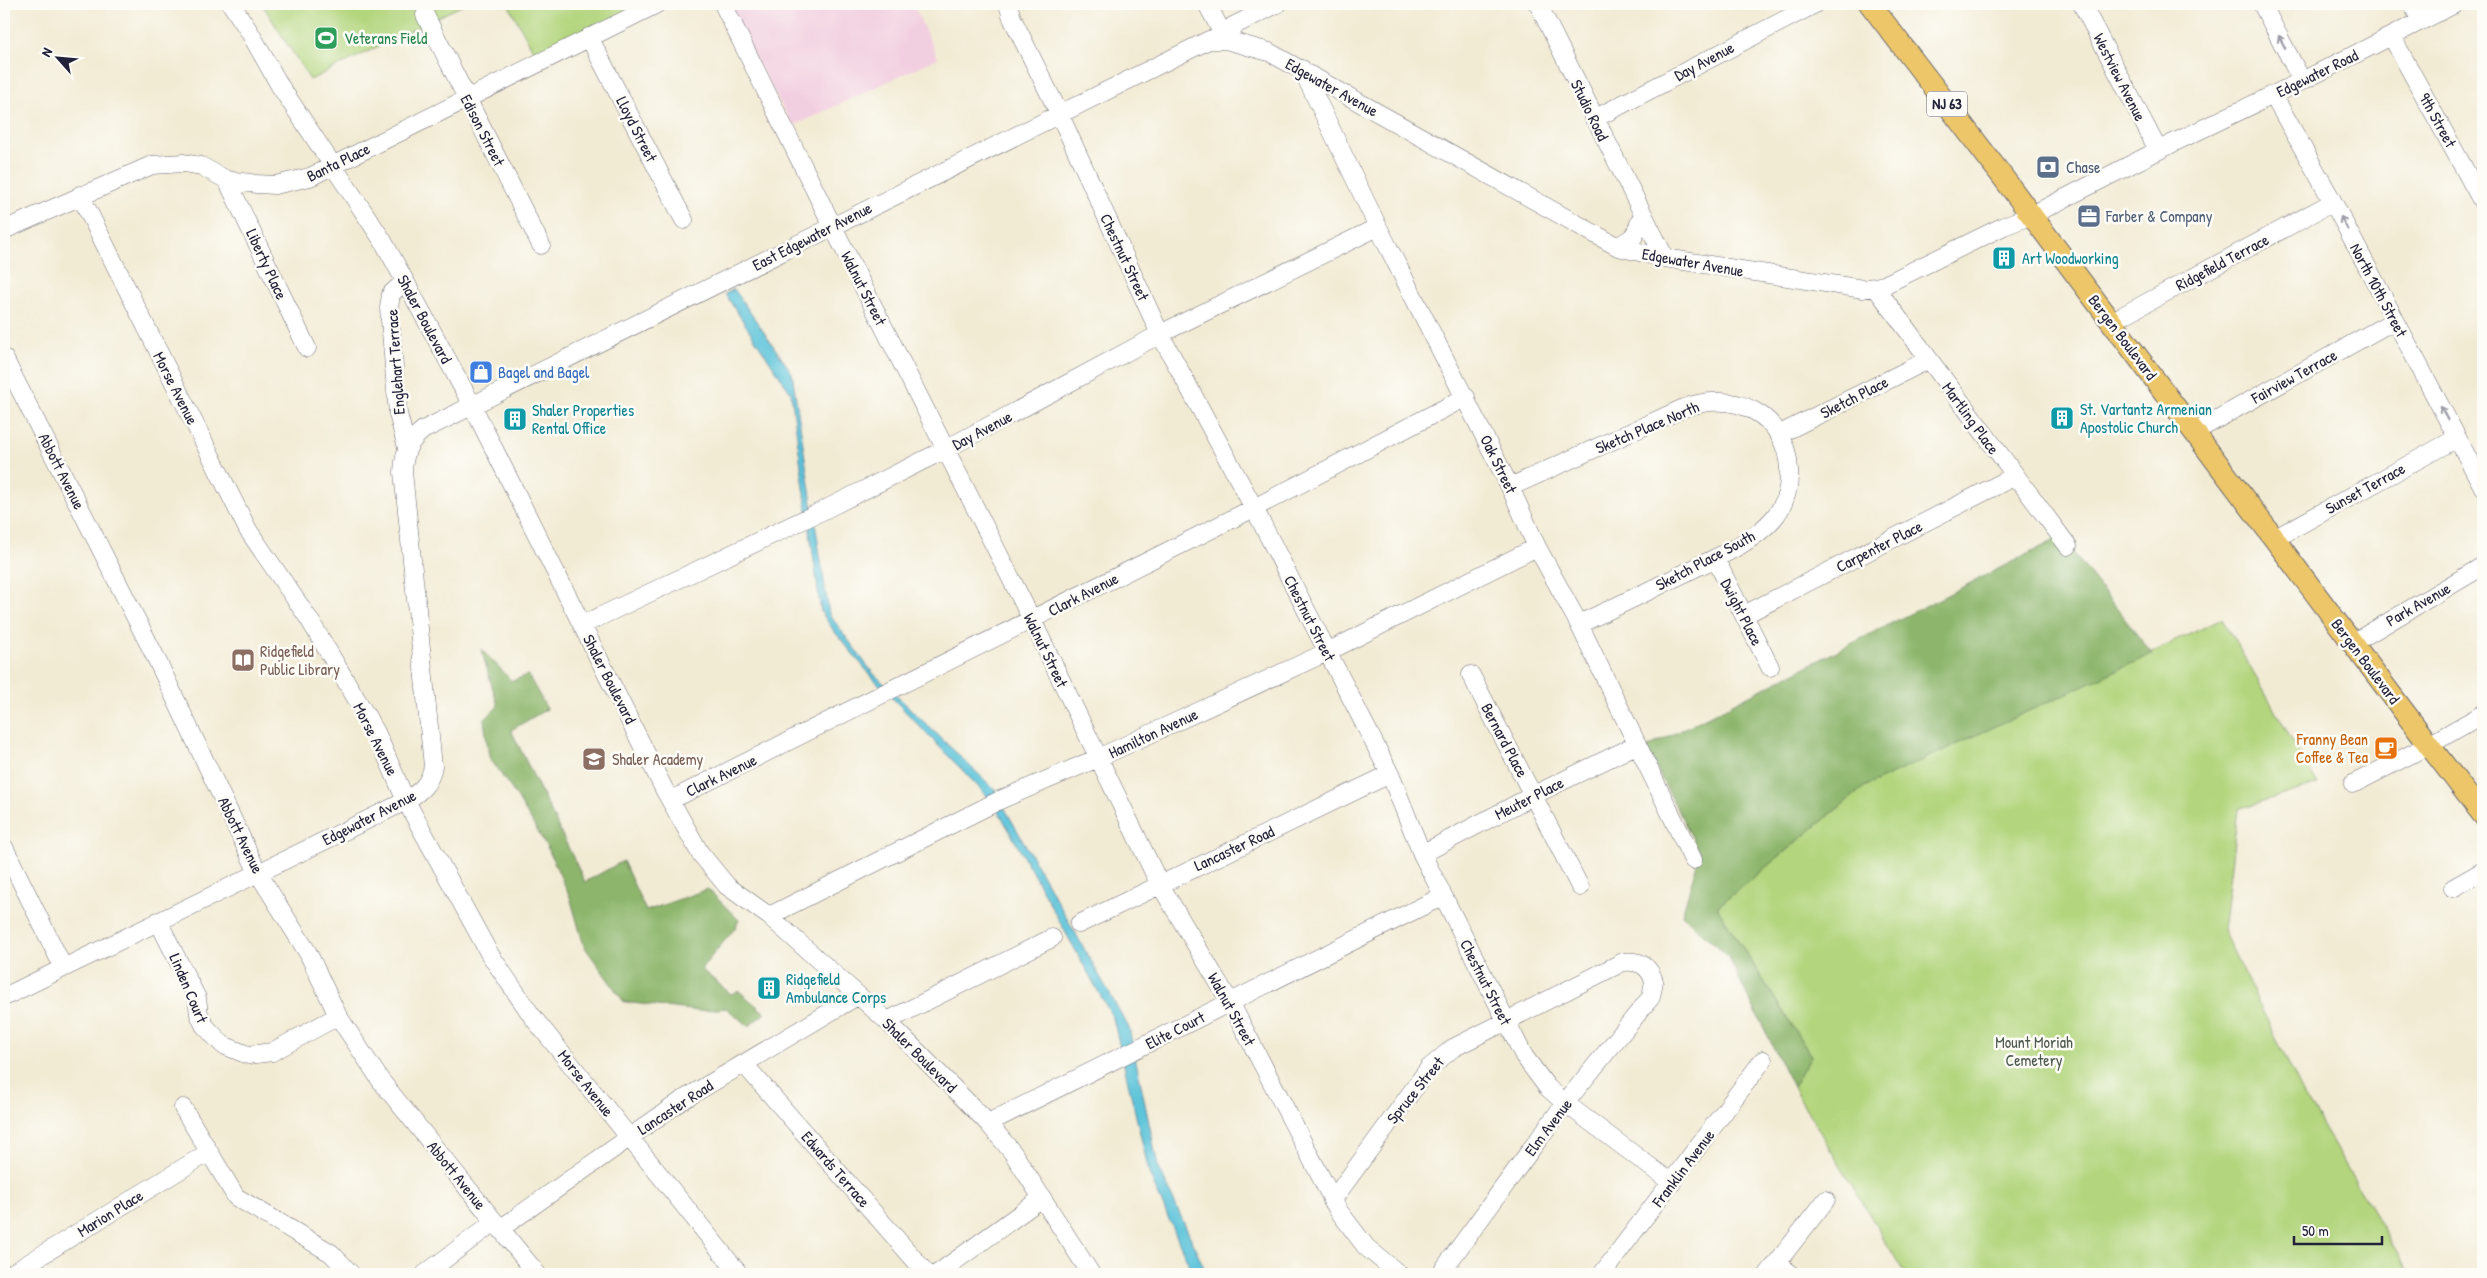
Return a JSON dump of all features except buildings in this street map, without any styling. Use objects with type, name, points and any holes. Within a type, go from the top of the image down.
[{"type":"main road","name":"Bergen Boulevard","points":[[1872,5],[2032,215],[2428,745],[2483,814]]},
{"type":"street","name":"Shaler Boulevard","points":[[231,4],[332,166],[383,242],[405,280],[472,405],[671,800],[700,853],[727,886],[769,916],[887,1021],[988,1123],[1013,1153],[1091,1274]]},
{"type":"street","name":"Banta Place","points":[[4,230],[134,171],[167,163],[201,166],[227,180],[275,185],[310,177],[657,4]]},
{"type":"street","name":"Walnut Street","points":[[723,4],[832,225],[1032,620],[1159,883],[1230,1002],[1332,1201],[1351,1230],[1366,1248],[1400,1274]]},
{"type":"street","name":"Chestnut Street","points":[[1008,4],[1014,22],[1059,113],[1160,334],[1254,508],[1390,774],[1422,854],[1524,1056],[1547,1087],[1565,1103],[1672,1183]]},
{"type":"street","points":[[1207,4],[1226,40]]},
{"type":"street","points":[[1226,40],[1233,26],[1277,4]]},
{"type":"street","name":"Studio Road","points":[[1538,4],[1664,258]]},
{"type":"street","name":"Day Avenue","points":[[1594,119],[1815,4]]},
{"type":"street","name":"Westview Avenue","points":[[2082,4],[2158,150]]},
{"type":"street","points":[[2262,4],[2302,81]]},
{"type":"street","points":[[2412,4],[2421,21]]},
{"type":"street","name":"Edgewater Road","points":[[2178,141],[2392,37],[2455,4]]},
{"type":"street","name":"Edison Street","points":[[425,15],[542,245]]},
{"type":"street","name":"9th Street","points":[[2392,37],[2483,203]]},
{"type":"street","name":"Lloyd Street","points":[[589,38],[684,220]]},
{"type":"street","name":"East Edgewater Avenue","points":[[407,448],[423,430],[710,289],[832,225],[1209,40],[1226,40]]},
{"type":"street","name":"Edgewater Avenue","points":[[1226,40],[1269,52],[1302,69],[1518,193],[1618,247],[1664,258],[1850,288],[1876,288],[2004,226],[2032,215],[2178,141]]},
{"type":"street","name":"Oak Street","points":[[1302,69],[1378,227],[1466,397],[1537,547],[1579,624],[1693,860]]},
{"type":"street","name":"North 10th Street","points":[[2273,95],[2333,202],[2483,487]]},
{"type":"street","name":"Liberty Place","points":[[227,180],[307,348]]},
{"type":"street","name":"Morse Avenue","points":[[80,195],[248,530],[345,677],[376,732],[406,801],[489,953],[511,988],[739,1274]]},
{"type":"street","name":"Ridgefield Terrace","points":[[2111,322],[2333,202]]},
{"type":"street","points":[[1618,247],[1634,236],[1642,217]]},
{"type":"street","name":"Day Avenue","points":[[582,625],[824,510],[946,449],[1160,334],[1378,227]]},
{"type":"street","name":"Englehart Terrace","points":[[405,280],[391,294],[390,308],[398,414],[407,448]]},
{"type":"street","name":"Martling Place","points":[[1876,288],[2068,546]]},
{"type":"street","name":"Fairview Terrace","points":[[2194,432],[2395,320]]},
{"type":"street","name":"Abbott Avenue","points":[[4,358],[156,658],[258,872],[308,953],[338,1016],[381,1081],[537,1274]]},
{"type":"street","name":"Sketch Place","points":[[1780,434],[1928,360]]},
{"type":"street","name":"Clark Avenue","points":[[671,800],[1254,508],[1466,397]]},
{"type":"street","name":"Sketch Place North","points":[[1510,487],[1684,408],[1708,401],[1737,404],[1752,409],[1764,417],[1780,434]]},
{"type":"street","name":"Sketch Place South","points":[[1579,624],[1714,558],[1752,537],[1764,528],[1780,509],[1789,482],[1786,449],[1780,434]]},
{"type":"street","name":"Sunset Terrace","points":[[2274,538],[2456,438]]},
{"type":"street","name":"Edgewater Avenue","points":[[4,997],[406,801],[423,790],[432,775],[433,766],[403,472],[407,448]]},
{"type":"street","name":"Carpenter Place","points":[[1744,615],[2015,476]]},
{"type":"street","name":"Hamilton Avenue","points":[[769,916],[997,802],[1098,758],[1327,652],[1537,547]]},
{"type":"street","name":"Dwight Place","points":[[1714,558],[1770,667]]},
{"type":"street","name":"Park Avenue","points":[[2353,643],[2483,566]]},
{"type":"street","name":"Bernard Place","points":[[1471,675],[1580,887]]},
{"type":"street","points":[[2353,784],[2483,714]]},
{"type":"street","name":"Meuter Place","points":[[1422,854],[1534,795],[1636,745]]},
{"type":"street","name":"Lancaster Road","points":[[1079,924],[1159,883],[1390,774]]},
{"type":"street","points":[[4,847],[63,967]]},
{"type":"street","points":[[2453,888],[2483,871]]},
{"type":"street","name":"Elite Court","points":[[988,1123],[1118,1060],[1442,896]]},
{"type":"street","name":"Linden Court","points":[[158,921],[197,998],[204,1026],[223,1045],[248,1055],[272,1052],[338,1016]]},
{"type":"street","points":[[887,1021],[1052,938]]},
{"type":"street","name":"Spruce Street","points":[[1332,1201],[1429,1068],[1453,1048],[1623,962],[1639,962],[1646,967],[1654,981]]},
{"type":"street","name":"Elm Avenue","points":[[1440,1274],[1565,1103],[1651,997],[1654,981]]},
{"type":"street","name":"Lancaster Road","points":[[425,1274],[681,1101],[857,996]]},
{"type":"street","name":"Franklin Avenue","points":[[1602,1274],[1763,1060]]},
{"type":"street","name":"Edwards Terrace","points":[[744,1064],[927,1274]]},
{"type":"street","points":[[183,1108],[236,1197],[331,1253],[351,1274]]},
{"type":"street","name":"Marion Place","points":[[11,1274],[209,1152]]},
{"type":"street","points":[[937,1274],[1042,1198]]},
{"type":"street","points":[[1792,1274],[1772,1269],[1826,1200]]},
{"type":"shaded area","points":[[725,4],[913,4],[938,58],[793,126]]},
{"type":"green space","name":"Veterans Field","points":[[262,4],[465,4],[310,80]]},
{"type":"green space","points":[[508,4],[659,4],[549,60],[533,50]]},
{"type":"green space","points":[[2061,537],[2152,654],[1864,787],[1717,907],[1811,1056],[1793,1087],[1728,956],[1682,915],[1700,853],[1646,748]]},
{"type":"green space","name":"Mount Moriah Cemetery","points":[[2222,619],[2318,784],[2238,809],[2223,931],[2303,1093],[2410,1274],[1905,1274],[1793,1087],[1811,1056],[1717,907],[1864,787]]},
{"type":"green space","points":[[481,649],[512,681],[528,675],[547,709],[511,730],[585,882],[623,861],[646,911],[708,889],[739,920],[736,927],[701,969],[731,994],[739,991],[765,1013],[749,1026],[726,1008],[699,1011],[624,1002],[584,946],[570,897],[547,847],[517,797],[489,757],[484,720],[498,706]]},
{"type":"water","points":[[734,289],[792,373],[829,614],[872,672],[994,789],[1129,1028],[1158,1166],[1207,1274],[1193,1274],[1150,1176],[1113,1018],[994,803],[871,676],[821,612],[791,393],[725,294]]},
{"type":"place","name":"Veterans Field","points":[[326,38]]},
{"type":"place","name":"Chase","points":[[2048,167]]},
{"type":"place","name":"Farber & Company","points":[[2089,216]]},
{"type":"place","name":"Art Woodworking","points":[[2004,258]]},
{"type":"place","name":"Bagel and Bagel","points":[[481,372]]},
{"type":"place","name":"St. Vartantz Armenian Apostolic Church","points":[[2062,418]]},
{"type":"place","name":"Shaler Properties Rental Office","points":[[515,419]]},
{"type":"place","name":"Ridgefield Public Library","points":[[243,660]]},
{"type":"place","name":"Franny Bean Coffee & Tea","points":[[2386,748]]},
{"type":"place","name":"Shaler Academy","points":[[594,759]]},
{"type":"place","name":"Ridgefield Ambulance Corps","points":[[769,988]]}]
